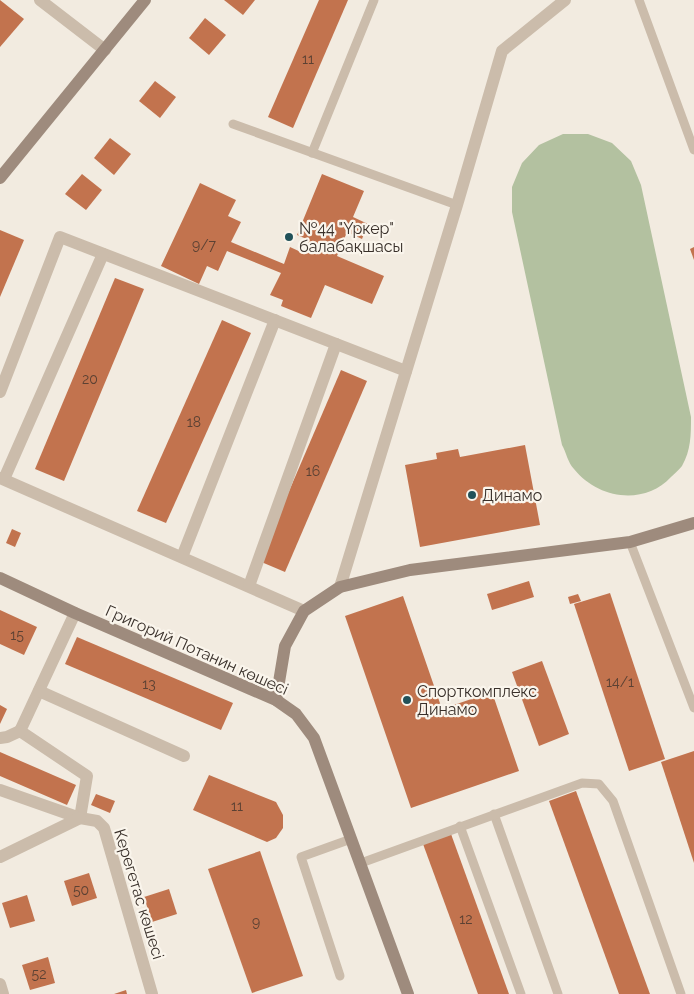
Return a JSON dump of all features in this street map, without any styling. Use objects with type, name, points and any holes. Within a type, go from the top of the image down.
[{"type":"street","points":[[40,0],[104,50]]},
{"type":"street","points":[[0,178],[145,0]]},
{"type":"street","points":[[340,587],[502,51],[565,0]]},
{"type":"street","points":[[0,392],[60,237],[406,371]]},
{"type":"street","points":[[103,254],[2,478],[304,611]]},
{"type":"street","points":[[182,557],[276,320]]},
{"type":"street","points":[[249,586],[336,344]]},
{"type":"street","points":[[276,700],[285,646],[304,611],[340,587],[410,570],[630,542],[694,523]]},
{"type":"street","name":"Григорий Потанин көшесі","points":[[0,578],[75,613],[276,700],[296,714],[314,738],[408,994]]},
{"type":"street","points":[[0,738],[20,731],[75,613]]},
{"type":"street","points":[[39,691],[184,756]]},
{"type":"street","points":[[0,857],[80,818],[87,776],[20,731]]},
{"type":"street","name":"Керегетас көшесі","points":[[0,790],[80,818],[97,821],[104,828],[152,994]]},
{"type":"street","points":[[0,984],[3,994]]},
{"type":"lane","points":[[312,153],[374,0]]},
{"type":"lane","points":[[640,0],[694,150]]},
{"type":"lane","points":[[232,124],[457,204]]},
{"type":"lane","points":[[630,542],[694,708]]},
{"type":"lane","points":[[361,863],[582,783],[599,784],[613,801],[681,994]]},
{"type":"lane","points":[[494,814],[558,994]]},
{"type":"lane","points":[[460,826],[521,994]]},
{"type":"lane","points":[[340,976],[301,857],[351,839]]},
{"type":"green space","points":[[563,134],[588,134],[612,143],[631,161],[641,185],[691,417],[689,448],[682,466],[660,486],[648,492],[635,495],[621,495],[595,487],[572,467],[562,445],[512,212],[512,187],[522,163],[539,145]]},
{"type":"building","points":[[0,0],[24,19],[0,47]]},
{"type":"building","points":[[224,0],[255,0],[243,15]]},
{"type":"building","points":[[319,0],[348,0],[293,128],[268,117]]},
{"type":"building","points":[[205,18],[226,35],[209,55],[189,38]]},
{"type":"building","points":[[155,81],[176,97],[160,118],[139,101]]},
{"type":"building","points":[[110,138],[131,154],[114,175],[94,158]]},
{"type":"building","points":[[82,174],[102,190],[86,210],[65,194]]},
{"type":"building","points":[[322,174],[364,191],[353,217],[368,224],[362,239],[347,232],[337,256],[384,276],[372,304],[325,285],[311,318],[281,306],[283,300],[270,295],[281,273],[227,251],[218,271],[207,266],[199,284],[161,266],[200,183],[236,200],[228,216],[241,222],[231,242],[284,264],[290,247],[303,253],[309,240],[297,235]]},
{"type":"building","points":[[0,230],[24,240],[0,297]]},
{"type":"building","points":[[694,247],[694,260],[690,249]]},
{"type":"building","points":[[115,278],[144,289],[64,481],[35,469]]},
{"type":"building","points":[[222,320],[251,333],[166,523],[137,511]]},
{"type":"building","points":[[341,370],[367,381],[285,572],[259,561]]},
{"type":"building","name":"Динамо","points":[[525,445],[540,525],[420,547],[405,465],[437,459],[436,453],[458,449],[460,457]]},
{"type":"building","points":[[12,529],[21,533],[15,547],[6,543]]},
{"type":"building","points":[[529,581],[534,597],[492,610],[487,594]]},
{"type":"building","points":[[610,593],[665,759],[629,771],[574,604]]},
{"type":"building","points":[[578,594],[581,601],[570,604],[568,597]]},
{"type":"building","name":"Спорткомплекс Динамо","points":[[403,596],[442,709],[492,692],[519,771],[411,808],[345,616]]},
{"type":"building","points":[[0,610],[37,627],[24,655],[0,644]]},
{"type":"building","points":[[77,637],[233,703],[221,730],[65,664]]},
{"type":"building","points":[[542,661],[569,734],[539,746],[512,672]]},
{"type":"building","points":[[0,705],[7,709],[0,724]]},
{"type":"building","points":[[694,751],[694,863],[661,762]]},
{"type":"building","points":[[0,752],[76,785],[67,805],[0,776]]},
{"type":"building","points":[[209,775],[276,802],[283,815],[283,828],[276,838],[267,842],[193,810]]},
{"type":"building","points":[[576,791],[650,994],[619,994],[549,801]]},
{"type":"building","points":[[96,794],[115,801],[110,813],[91,805]]},
{"type":"building","points":[[451,834],[509,994],[478,994],[423,844]]},
{"type":"building","points":[[260,851],[303,976],[252,993],[208,869]]},
{"type":"building","points":[[89,873],[97,898],[72,906],[64,881]]},
{"type":"building","points":[[169,889],[177,914],[152,922],[144,897]]},
{"type":"building","points":[[27,895],[35,921],[10,928],[2,903]]},
{"type":"building","points":[[48,957],[55,983],[30,990],[22,965]]},
{"type":"building","points":[[126,990],[127,994],[114,994]]},
{"type":"place","name":"№44 \"Үркер\" балабақшасы","points":[[289,237]]},
{"type":"place","name":"Динамо","points":[[472,495]]},
{"type":"place","name":"Спорткомплекс Динамо","points":[[407,700]]}]
